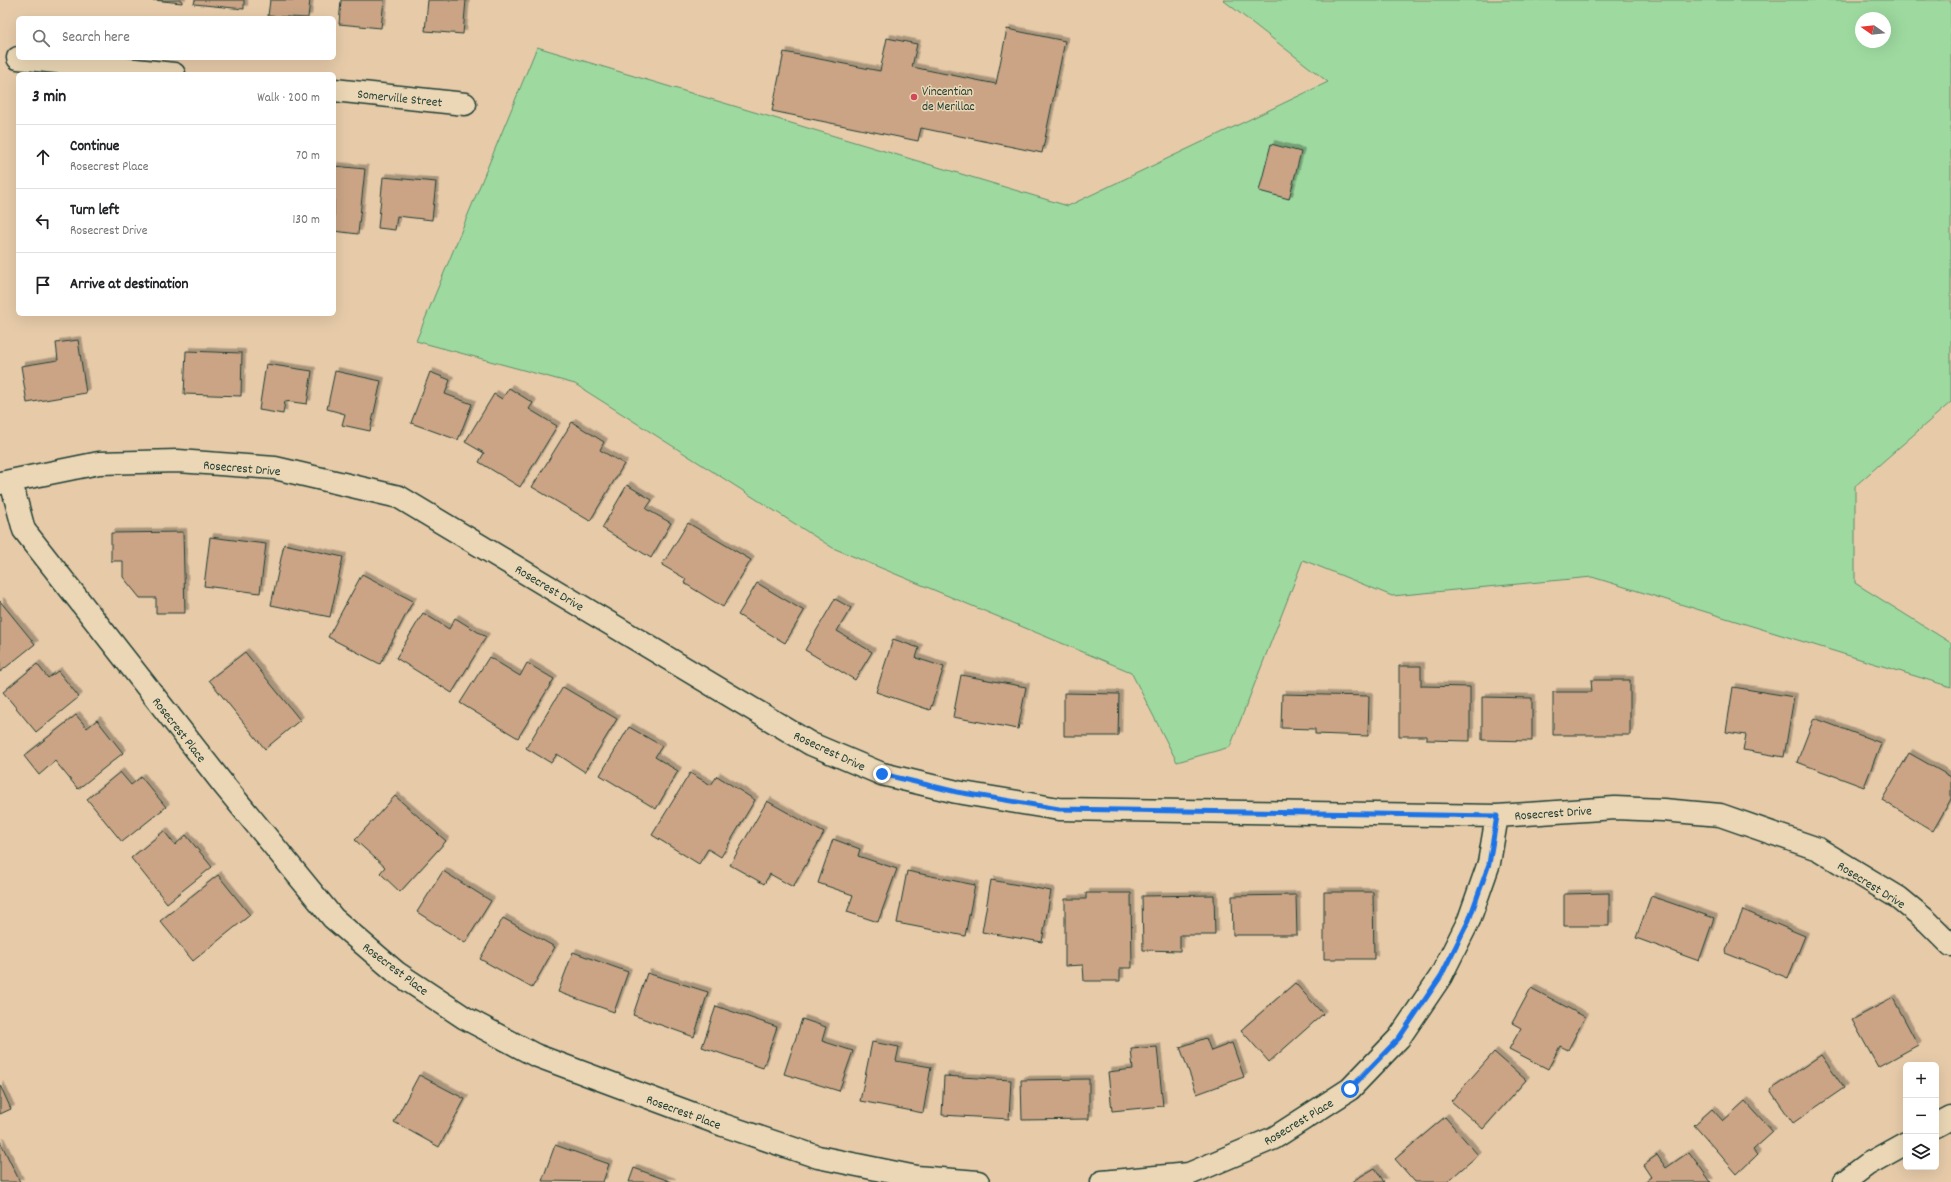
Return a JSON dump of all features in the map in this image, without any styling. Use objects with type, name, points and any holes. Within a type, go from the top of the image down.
[{"type":"street","points":[[0,56],[16,58]]},
{"type":"street","points":[[38,60],[154,72]]},
{"type":"street","name":"Somerville Street","points":[[336,90],[466,104]]},
{"type":"street","name":"Rosecrest Drive","points":[[5,482],[99,463],[178,461],[274,468],[399,497],[811,744],[882,774],[957,792],[1059,809],[1497,816],[1615,808],[1720,814],[1818,850],[1899,898],[1927,921],[1951,945]]},
{"type":"street","name":"Rosecrest Place","points":[[5,482],[24,530],[218,778],[333,918],[397,973],[465,1018],[535,1055],[723,1125],[818,1157],[916,1177],[978,1182]]},
{"type":"street","name":"Rosecrest Place","points":[[1102,1182],[1189,1174],[1274,1138],[1350,1089],[1399,1038],[1441,976],[1469,920],[1489,864],[1497,816]]},
{"type":"street","points":[[1939,1124],[1951,1118]]},
{"type":"street","points":[[1844,1182],[1868,1164],[1903,1145]]},
{"type":"green space","points":[[1223,0],[1951,0],[1951,402],[1855,486],[1855,583],[1951,643],[1951,687],[1592,577],[1392,596],[1303,560],[1230,747],[1177,762],[1131,672],[833,548],[575,384],[416,341],[537,47],[1068,206],[1328,82]]},
{"type":"building","points":[[153,0],[182,0],[182,3]]},
{"type":"building","points":[[195,0],[244,0],[244,9],[194,4]]},
{"type":"building","points":[[270,0],[310,0],[308,16],[268,16]]},
{"type":"building","points":[[341,0],[384,0],[381,28],[339,24]]},
{"type":"building","points":[[428,0],[466,0],[463,34],[425,31]]},
{"type":"building","name":"Vincentian de Merillac","points":[[1007,29],[1065,41],[1042,153],[921,128],[918,141],[772,111],[784,52],[880,71],[887,38],[917,44],[912,67],[996,84]]},
{"type":"building","points":[[1271,144],[1301,152],[1289,199],[1259,191]]},
{"type":"building","points":[[336,166],[365,169],[358,234],[336,231]]},
{"type":"building","points":[[383,177],[436,182],[432,220],[397,216],[395,230],[378,228]]},
{"type":"building","points":[[78,340],[86,393],[27,403],[21,366],[58,360],[56,343]]},
{"type":"building","points":[[186,351],[242,353],[241,396],[184,394]]},
{"type":"building","points":[[266,364],[312,371],[307,404],[285,401],[283,414],[259,410]]},
{"type":"building","points":[[335,371],[381,381],[370,431],[342,425],[345,414],[327,409]]},
{"type":"building","points":[[430,372],[450,380],[445,394],[472,404],[458,440],[411,423]]},
{"type":"building","points":[[509,388],[533,403],[529,409],[557,426],[520,487],[479,462],[484,453],[465,442],[494,394],[502,399]]},
{"type":"building","points":[[572,422],[604,442],[600,450],[624,464],[590,521],[532,487]]},
{"type":"building","points":[[627,485],[652,500],[646,509],[671,523],[651,558],[602,528]]},
{"type":"building","points":[[688,523],[751,560],[723,607],[684,583],[686,579],[662,565]]},
{"type":"building","points":[[183,532],[185,613],[156,613],[156,598],[140,598],[123,577],[123,561],[111,561],[111,533]]},
{"type":"building","points":[[210,537],[266,544],[260,593],[204,586]]},
{"type":"building","points":[[284,544],[343,557],[330,617],[271,605]]},
{"type":"building","points":[[362,574],[413,601],[380,664],[328,637]]},
{"type":"building","points":[[757,583],[804,611],[785,643],[738,615]]},
{"type":"building","points":[[835,599],[851,608],[837,631],[872,652],[855,680],[805,650]]},
{"type":"building","points":[[0,601],[35,644],[0,672]]},
{"type":"building","points":[[423,613],[449,629],[455,618],[486,637],[452,693],[396,658]]},
{"type":"building","points":[[893,639],[919,648],[916,658],[944,667],[930,710],[876,692]]},
{"type":"building","points":[[245,652],[300,720],[265,749],[209,680]]},
{"type":"building","points":[[489,657],[520,676],[527,663],[554,679],[518,738],[460,703]]},
{"type":"building","points":[[37,664],[48,678],[58,671],[79,697],[36,732],[3,692]]},
{"type":"building","points":[[1399,666],[1421,666],[1421,686],[1470,687],[1470,741],[1427,740],[1427,736],[1399,736]]},
{"type":"building","points":[[961,675],[1026,687],[1018,729],[953,717]]},
{"type":"building","points":[[1591,680],[1630,680],[1630,735],[1553,735],[1553,692],[1592,692]]},
{"type":"building","points":[[563,687],[617,719],[585,772],[557,754],[551,763],[526,748]]},
{"type":"building","points":[[1733,687],[1794,697],[1784,757],[1743,750],[1746,735],[1726,732]]},
{"type":"building","points":[[1064,693],[1119,694],[1118,736],[1064,736]]},
{"type":"building","points":[[1282,694],[1369,696],[1368,736],[1315,734],[1315,729],[1281,728]]},
{"type":"building","points":[[1482,697],[1532,698],[1532,741],[1482,740]]},
{"type":"building","points":[[76,715],[87,728],[97,720],[123,753],[78,789],[55,761],[39,775],[24,756]]},
{"type":"building","points":[[1814,718],[1881,743],[1864,787],[1797,762]]},
{"type":"building","points":[[629,727],[662,746],[655,757],[678,771],[656,809],[600,775]]},
{"type":"building","points":[[1909,753],[1951,777],[1951,799],[1933,831],[1882,800]]},
{"type":"building","points":[[120,772],[131,785],[141,777],[166,807],[122,842],[87,799]]},
{"type":"building","points":[[690,773],[711,785],[717,776],[755,800],[721,857],[708,849],[699,864],[652,835]]},
{"type":"building","points":[[395,796],[446,841],[400,892],[380,873],[385,867],[355,840]]},
{"type":"building","points":[[767,801],[824,833],[793,887],[770,874],[764,884],[730,865]]},
{"type":"building","points":[[164,831],[175,845],[186,835],[212,867],[167,903],[131,858]]},
{"type":"building","points":[[833,839],[860,849],[858,856],[897,869],[878,922],[847,912],[853,895],[818,883]]},
{"type":"building","points":[[443,871],[491,901],[465,943],[417,912]]},
{"type":"building","points":[[907,871],[975,885],[965,936],[897,923]]},
{"type":"building","points":[[218,875],[250,915],[193,961],[160,921]]},
{"type":"building","points":[[991,880],[1051,891],[1042,942],[982,932]]},
{"type":"building","points":[[1324,892],[1373,892],[1374,959],[1324,959]]},
{"type":"building","points":[[1086,893],[1131,893],[1132,968],[1120,968],[1120,981],[1084,981],[1083,965],[1065,966],[1065,899],[1086,899]]},
{"type":"building","points":[[1609,893],[1609,926],[1564,926],[1564,894]]},
{"type":"building","points":[[1214,895],[1215,935],[1180,935],[1180,951],[1143,950],[1142,896]]},
{"type":"building","points":[[1296,895],[1297,935],[1233,935],[1232,896]]},
{"type":"building","points":[[1651,896],[1714,918],[1699,961],[1636,938]]},
{"type":"building","points":[[1743,910],[1805,936],[1788,978],[1725,953]]},
{"type":"building","points":[[503,918],[555,947],[532,988],[480,959]]},
{"type":"building","points":[[573,952],[628,972],[614,1012],[558,992]]},
{"type":"building","points":[[647,973],[708,992],[694,1037],[633,1015]]},
{"type":"building","points":[[1295,983],[1323,1014],[1269,1062],[1241,1030]]},
{"type":"building","points":[[1531,988],[1585,1017],[1568,1050],[1560,1046],[1548,1069],[1509,1049],[1521,1028],[1512,1023]]},
{"type":"building","points":[[1893,998],[1918,1045],[1878,1067],[1852,1020]]},
{"type":"building","points":[[716,1006],[777,1027],[763,1068],[702,1047]]},
{"type":"building","points":[[802,1019],[826,1027],[822,1041],[853,1051],[839,1091],[784,1074]]},
{"type":"building","points":[[1206,1038],[1211,1051],[1232,1043],[1244,1077],[1197,1094],[1180,1047]]},
{"type":"building","points":[[872,1042],[899,1047],[896,1061],[931,1067],[923,1113],[860,1101]]},
{"type":"building","points":[[1157,1047],[1163,1106],[1112,1111],[1108,1072],[1133,1069],[1131,1049]]},
{"type":"building","points":[[1494,1052],[1526,1080],[1483,1129],[1451,1101]]},
{"type":"building","points":[[1821,1055],[1844,1088],[1793,1123],[1770,1090]]},
{"type":"building","points":[[419,1075],[465,1099],[439,1147],[394,1122]]},
{"type":"building","points":[[944,1076],[1011,1080],[1009,1119],[942,1115]]},
{"type":"building","points":[[1089,1079],[1089,1119],[1022,1120],[1021,1080]]},
{"type":"building","points":[[0,1085],[11,1109],[0,1114]]},
{"type":"building","points":[[1745,1101],[1773,1132],[1753,1150],[1757,1155],[1737,1174],[1694,1125],[1712,1109],[1723,1121]]},
{"type":"building","points":[[1445,1117],[1478,1155],[1447,1182],[1415,1182],[1395,1159]]},
{"type":"building","points":[[0,1141],[20,1182],[0,1182]]},
{"type":"building","points":[[555,1145],[609,1164],[603,1182],[542,1181]]},
{"type":"building","points":[[1689,1152],[1711,1182],[1644,1182],[1651,1177],[1643,1165],[1657,1155],[1666,1168]]},
{"type":"building","points":[[634,1168],[672,1182],[629,1182]]},
{"type":"building","points":[[1375,1168],[1384,1182],[1351,1182]]},
{"type":"place","name":"Vincentian de Merillac","points":[[914,97]]},
{"type":"route","points":[[882,774],[957,792],[1059,809],[1497,816],[1489,864],[1469,920],[1441,976],[1399,1038],[1350,1089]]}]
